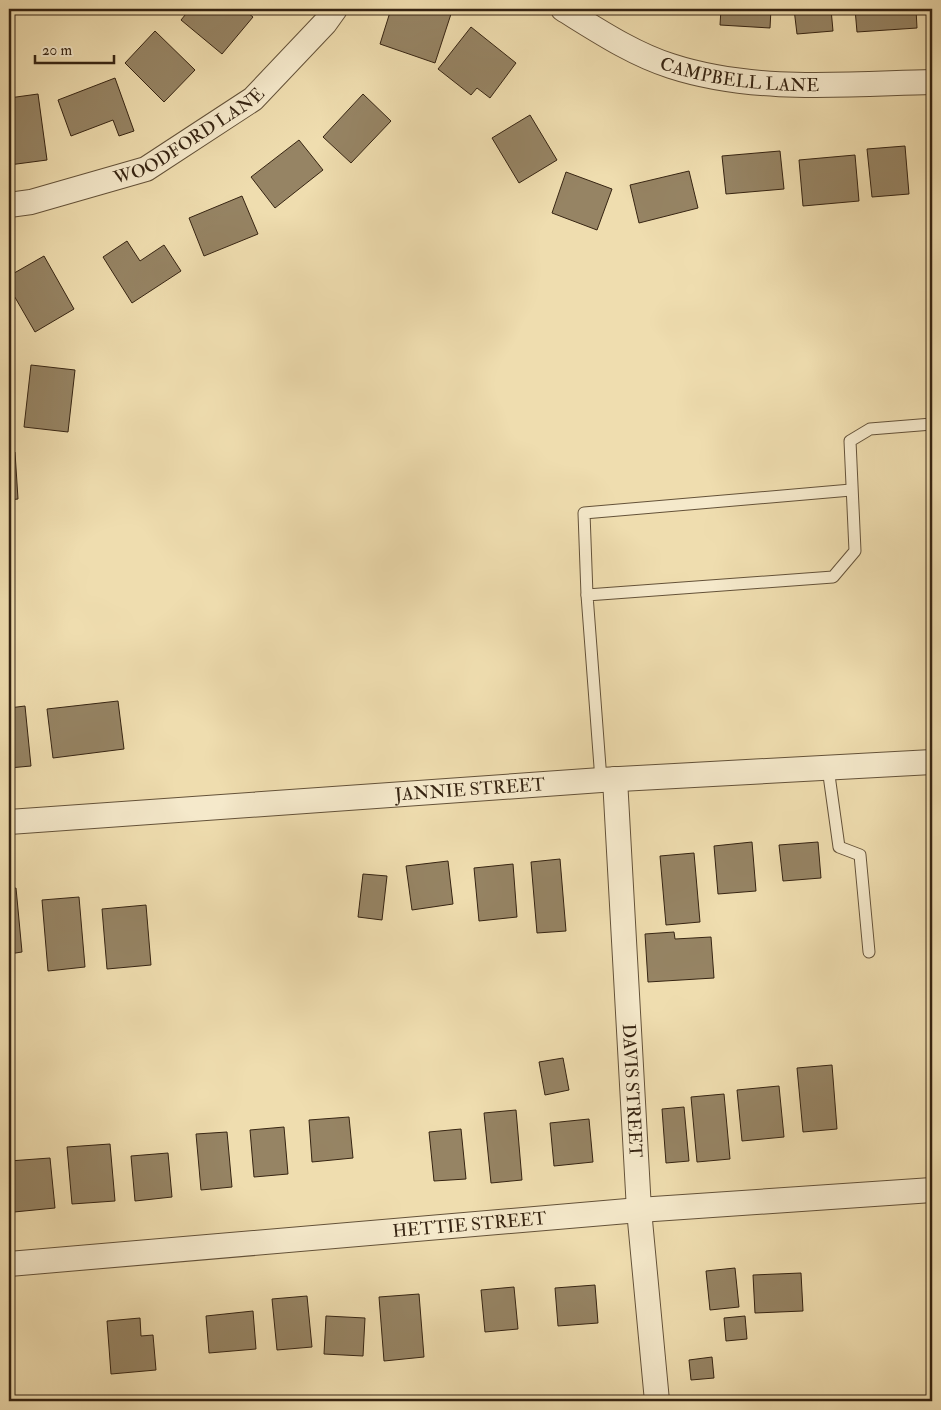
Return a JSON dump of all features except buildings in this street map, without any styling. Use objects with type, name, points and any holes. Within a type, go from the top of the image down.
[{"type":"street","name":"WOODFORD LANE","points":[[9,205],[31,202],[146,169],[253,99],[335,9]]},
{"type":"street","name":"CAMPBELL LANE","points":[[563,9],[610,38],[670,66],[723,80],[789,85],[932,82]]},
{"type":"street","name":"JANNIE STREET","points":[[9,822],[608,779],[932,762]]},
{"type":"street","name":"DAVIS STREET","points":[[608,779],[639,1210],[657,1401]]},
{"type":"street","name":"HETTIE STREET","points":[[9,1264],[639,1210],[932,1190]]},
{"type":"lane","points":[[587,595],[833,577],[855,551],[850,441],[870,429],[932,424]]},
{"type":"lane","points":[[608,779],[587,595],[584,514],[851,490]]},
{"type":"lane","points":[[828,768],[840,847],[860,854],[869,952]]}]
